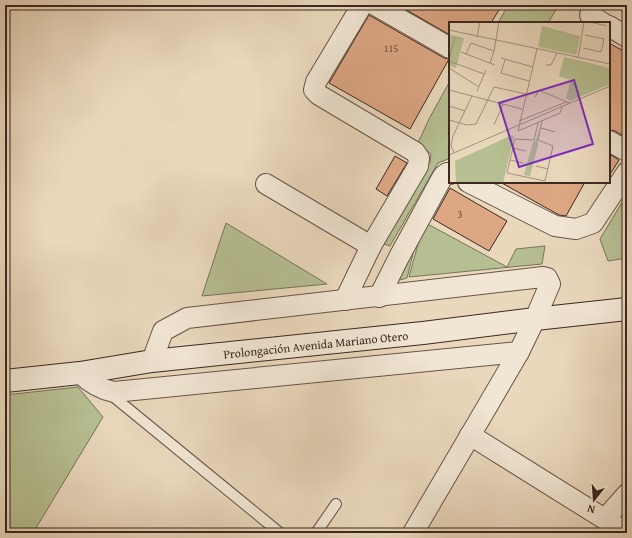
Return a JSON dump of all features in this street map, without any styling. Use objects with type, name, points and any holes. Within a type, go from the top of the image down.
[{"type":"street","points":[[345,300],[371,246],[418,166],[419,158],[415,152],[319,95],[314,90],[316,82],[362,5]]},
{"type":"street","points":[[375,5],[449,47]]},
{"type":"street","points":[[610,27],[627,37]]},
{"type":"street","points":[[610,142],[627,151]]},
{"type":"street","points":[[470,183],[555,226],[576,229],[593,223],[627,172]]},
{"type":"street","points":[[379,296],[443,176],[447,173],[449,174]]},
{"type":"street","points":[[266,184],[371,246]]},
{"type":"street","points":[[152,361],[162,331],[187,318],[543,277],[547,278],[550,284],[519,352],[413,533]]},
{"type":"street","name":"Prolongación Avenida Mariano Otero","points":[[5,381],[80,373],[152,361],[627,310]]},
{"type":"street","points":[[80,373],[87,380],[105,390],[114,392],[519,352]]},
{"type":"street","points":[[470,435],[627,533]]},
{"type":"street","points":[[605,520],[627,494]]},
{"type":"lane","points":[[105,390],[280,533]]},
{"type":"lane","points":[[316,533],[336,504]]},
{"type":"green space","points":[[508,5],[559,5],[549,22],[499,22]]},
{"type":"green space","points":[[449,83],[449,160],[438,163],[390,246],[384,244],[430,162],[431,154],[418,143],[429,119]]},
{"type":"green space","points":[[627,194],[627,258],[608,261],[600,239]]},
{"type":"green space","points":[[424,222],[507,267],[516,249],[545,246],[542,264],[409,277]]},
{"type":"green space","points":[[226,223],[327,284],[202,296]]},
{"type":"green space","points":[[416,242],[407,278],[396,281]]},
{"type":"green space","points":[[78,387],[103,417],[33,533],[5,533],[5,395]]},
{"type":"building","points":[[398,5],[502,5],[492,22],[449,22],[449,34]]},
{"type":"building","points":[[369,15],[444,58],[449,59],[410,129],[329,83]]},
{"type":"building","points":[[610,44],[627,53],[627,138],[615,131],[610,130]]},
{"type":"building","points":[[610,155],[619,160],[610,174]]},
{"type":"building","points":[[395,156],[407,163],[387,196],[376,189]]},
{"type":"building","points":[[502,183],[584,183],[566,216],[559,215]]},
{"type":"building","points":[[450,188],[507,221],[489,251],[433,219]]}]
